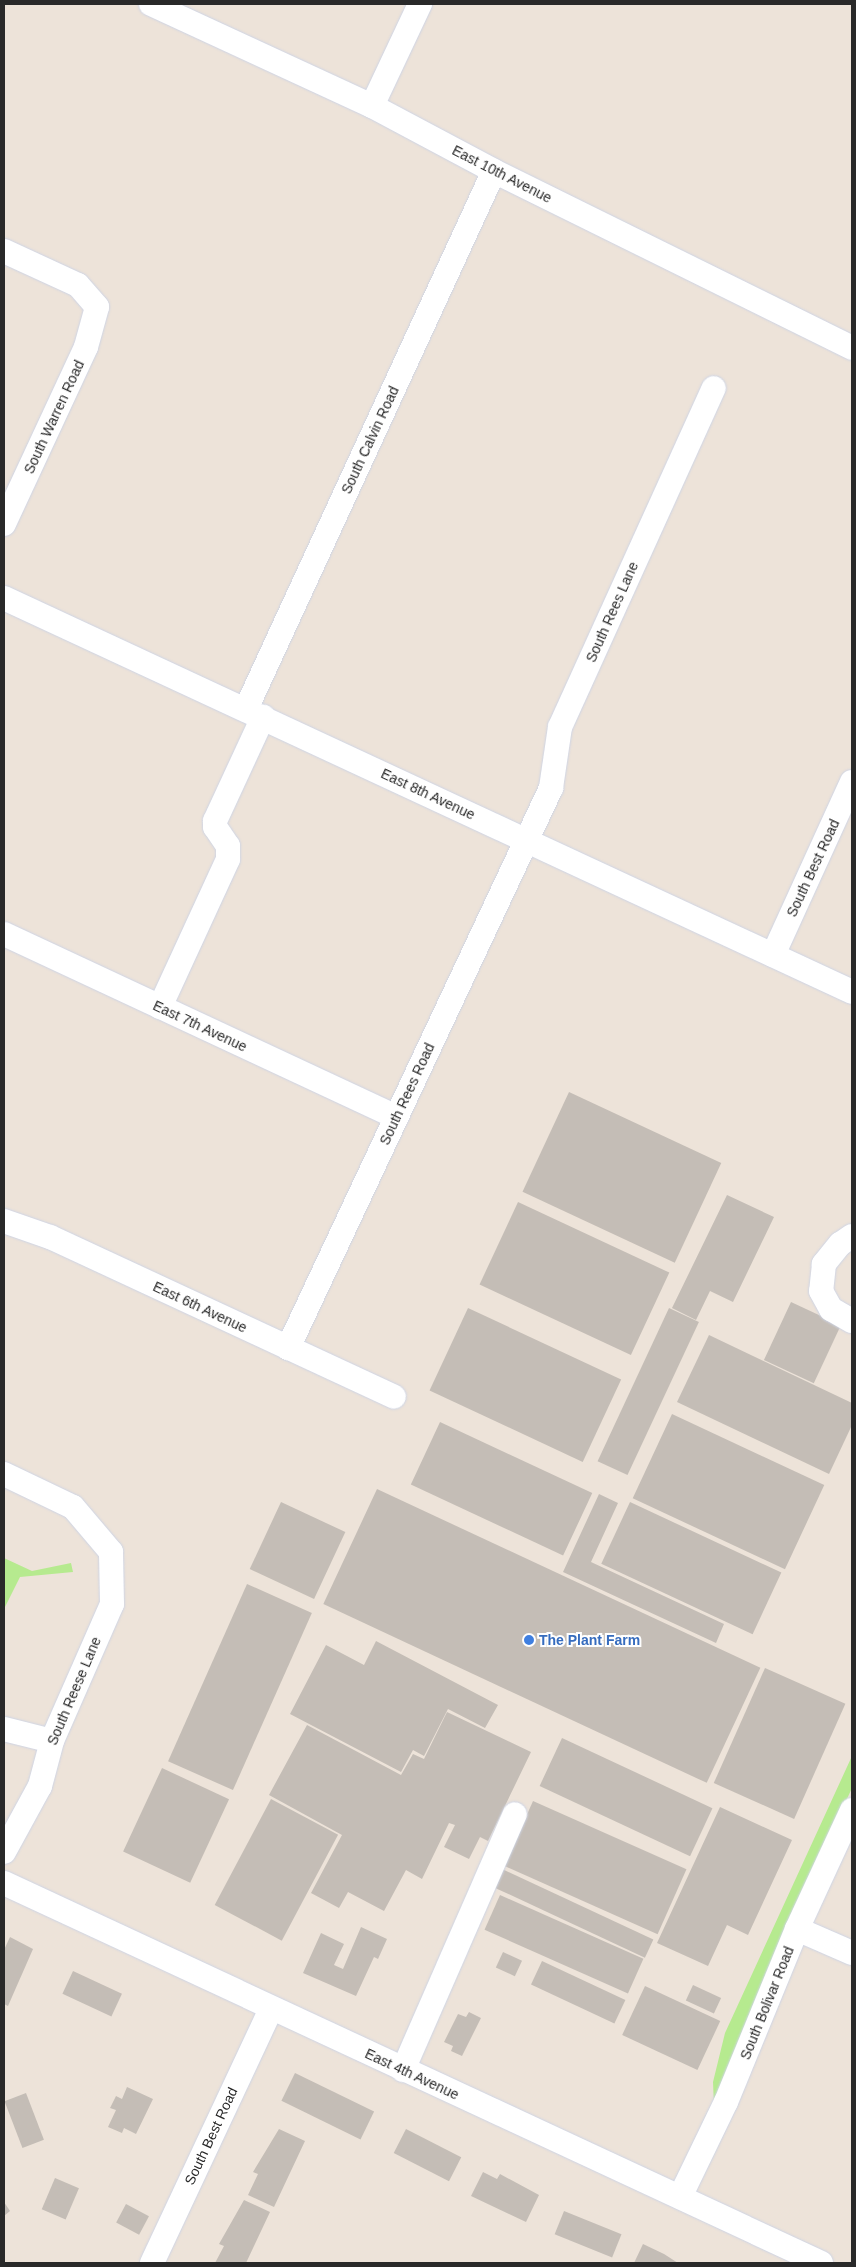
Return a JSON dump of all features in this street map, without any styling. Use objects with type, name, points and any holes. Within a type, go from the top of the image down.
[{"type":"street","name":"East 10th Avenue","points":[[151,4],[372,106],[494,171],[852,348]]},
{"type":"street","points":[[372,106],[420,4]]},
{"type":"street","name":"South Calvin Road","points":[[160,1007],[228,859],[228,846],[215,827],[214,821],[255,713],[494,171]]},
{"type":"street","name":"South Warren Road","points":[[4,251],[78,285],[97,307],[86,347],[4,524]]},
{"type":"street","name":"South Rees Lane","points":[[526,840],[551,788],[560,727],[714,388]]},
{"type":"street","name":"East 8th Avenue","points":[[4,598],[852,992]]},
{"type":"street","name":"South Best Road","points":[[773,955],[852,782]]},
{"type":"street","name":"South Rees Road","points":[[288,1348],[526,840]]},
{"type":"street","name":"East 7th Avenue","points":[[4,934],[396,1117]]},
{"type":"street","name":"East 6th Avenue","points":[[4,1221],[50,1236],[394,1397]]},
{"type":"street","points":[[852,1236],[840,1244],[824,1264],[821,1290],[830,1309],[852,1321]]},
{"type":"street","name":"South Reese Lane","points":[[4,1474],[73,1507],[110,1552],[112,1604],[52,1741],[40,1786],[4,1852]]},
{"type":"street","points":[[4,1730],[52,1741]]},
{"type":"street","name":"South Bolivar Road","points":[[680,2197],[726,2102],[797,1929],[852,1810]]},
{"type":"street","points":[[403,2070],[515,1814]]},
{"type":"street","name":"East 4th Avenue","points":[[4,1884],[821,2263]]},
{"type":"street","points":[[797,1929],[852,1953]]},
{"type":"street","name":"South Best Road","points":[[152,2263],[271,2009]]},
{"type":"green space","points":[[4,1558],[32,1571],[71,1563],[73,1572],[20,1577],[4,1609]]},
{"type":"green space","points":[[852,1756],[852,1788],[771,1964],[714,2106],[713,2082],[725,2033]]},
{"type":"building","points":[[569,1092],[721,1163],[675,1263],[523,1192]]},
{"type":"building","points":[[727,1195],[774,1217],[733,1302],[710,1291],[696,1320],[672,1308]]},
{"type":"building","points":[[518,1202],[669,1273],[631,1355],[480,1284]]},
{"type":"building","points":[[791,1302],[841,1325],[814,1383],[764,1360]]},
{"type":"building","points":[[468,1308],[621,1379],[583,1462],[430,1390]]},
{"type":"building","points":[[669,1308],[699,1322],[627,1475],[598,1461]]},
{"type":"building","points":[[709,1335],[852,1403],[852,1425],[829,1474],[677,1402]]},
{"type":"building","points":[[672,1414],[824,1485],[785,1569],[633,1498]]},
{"type":"building","points":[[440,1422],[592,1493],[563,1556],[411,1485]]},
{"type":"building","points":[[377,1489],[760,1668],[707,1783],[323,1604]]},
{"type":"building","points":[[599,1494],[618,1503],[591,1562],[724,1624],[716,1643],[563,1572]]},
{"type":"building","points":[[281,1502],[345,1532],[314,1599],[250,1569]]},
{"type":"building","points":[[630,1502],[781,1573],[753,1634],[601,1564]]},
{"type":"building","points":[[247,1584],[312,1613],[233,1790],[168,1761]]},
{"type":"building","points":[[376,1641],[498,1705],[485,1728],[448,1709],[424,1756],[413,1750],[401,1772],[290,1714],[326,1645],[364,1665]]},
{"type":"building","points":[[765,1668],[845,1704],[794,1819],[714,1783]]},
{"type":"building","points":[[447,1712],[531,1752],[488,1841],[480,1837],[469,1859],[444,1847],[455,1825],[449,1823],[422,1879],[406,1870],[384,1911],[348,1892],[339,1908],[311,1893],[342,1835],[269,1795],[307,1725],[401,1775],[413,1754],[424,1759]]},
{"type":"building","points":[[562,1738],[712,1808],[690,1856],[540,1786]]},
{"type":"building","points":[[162,1768],[229,1799],[190,1883],[123,1851]]},
{"type":"building","points":[[271,1799],[338,1835],[282,1941],[215,1905]]},
{"type":"building","points":[[533,1801],[686,1869],[658,1934],[504,1866]]},
{"type":"building","points":[[720,1807],[792,1840],[748,1935],[727,1925],[708,1966],[657,1943]]},
{"type":"building","points":[[502,1869],[653,1940],[645,1958],[494,1887]]},
{"type":"building","points":[[500,1895],[643,1959],[628,1994],[485,1930]]},
{"type":"building","points":[[361,1927],[387,1939],[378,1959],[374,1957],[356,1996],[303,1973],[321,1933],[344,1944],[334,1965],[343,1969]]},
{"type":"building","points":[[10,1937],[33,1949],[8,2006],[4,2004],[4,1950]]},
{"type":"building","points":[[503,1952],[522,1961],[515,1976],[496,1967]]},
{"type":"building","points":[[542,1961],[625,2000],[614,2023],[531,1985]]},
{"type":"building","points":[[73,1971],[122,1994],[111,2016],[62,1994]]},
{"type":"building","points":[[693,1985],[721,1998],[714,2014],[686,2000]]},
{"type":"building","points":[[645,1986],[720,2021],[697,2070],[622,2035]]},
{"type":"building","points":[[469,2012],[481,2018],[462,2056],[451,2051],[453,2046],[444,2042],[458,2014],[466,2017]]},
{"type":"building","points":[[295,2073],[374,2112],[361,2139],[281,2101]]},
{"type":"building","points":[[127,2087],[153,2099],[136,2134],[124,2128],[122,2133],[108,2127],[116,2110],[110,2108],[116,2096],[122,2099]]},
{"type":"building","points":[[26,2093],[44,2140],[22,2148],[5,2101]]},
{"type":"building","points":[[279,2129],[305,2141],[274,2207],[248,2195],[258,2174],[253,2172]]},
{"type":"building","points":[[406,2129],[461,2157],[449,2181],[394,2153]]},
{"type":"building","points":[[483,2172],[497,2179],[500,2174],[539,2195],[526,2222],[471,2196]]},
{"type":"building","points":[[55,2178],[79,2188],[66,2219],[42,2209]]},
{"type":"building","points":[[244,2200],[270,2212],[246,2263],[215,2263],[224,2246],[219,2244]]},
{"type":"building","points":[[4,2202],[10,2211],[4,2216]]},
{"type":"building","points":[[126,2204],[149,2216],[139,2235],[116,2223]]},
{"type":"building","points":[[564,2211],[621,2234],[612,2257],[555,2234]]},
{"type":"building","points":[[643,2244],[664,2254],[678,2263],[634,2263]]},
{"type":"place","name":"The Plant Farm","points":[[529,1640]]}]
